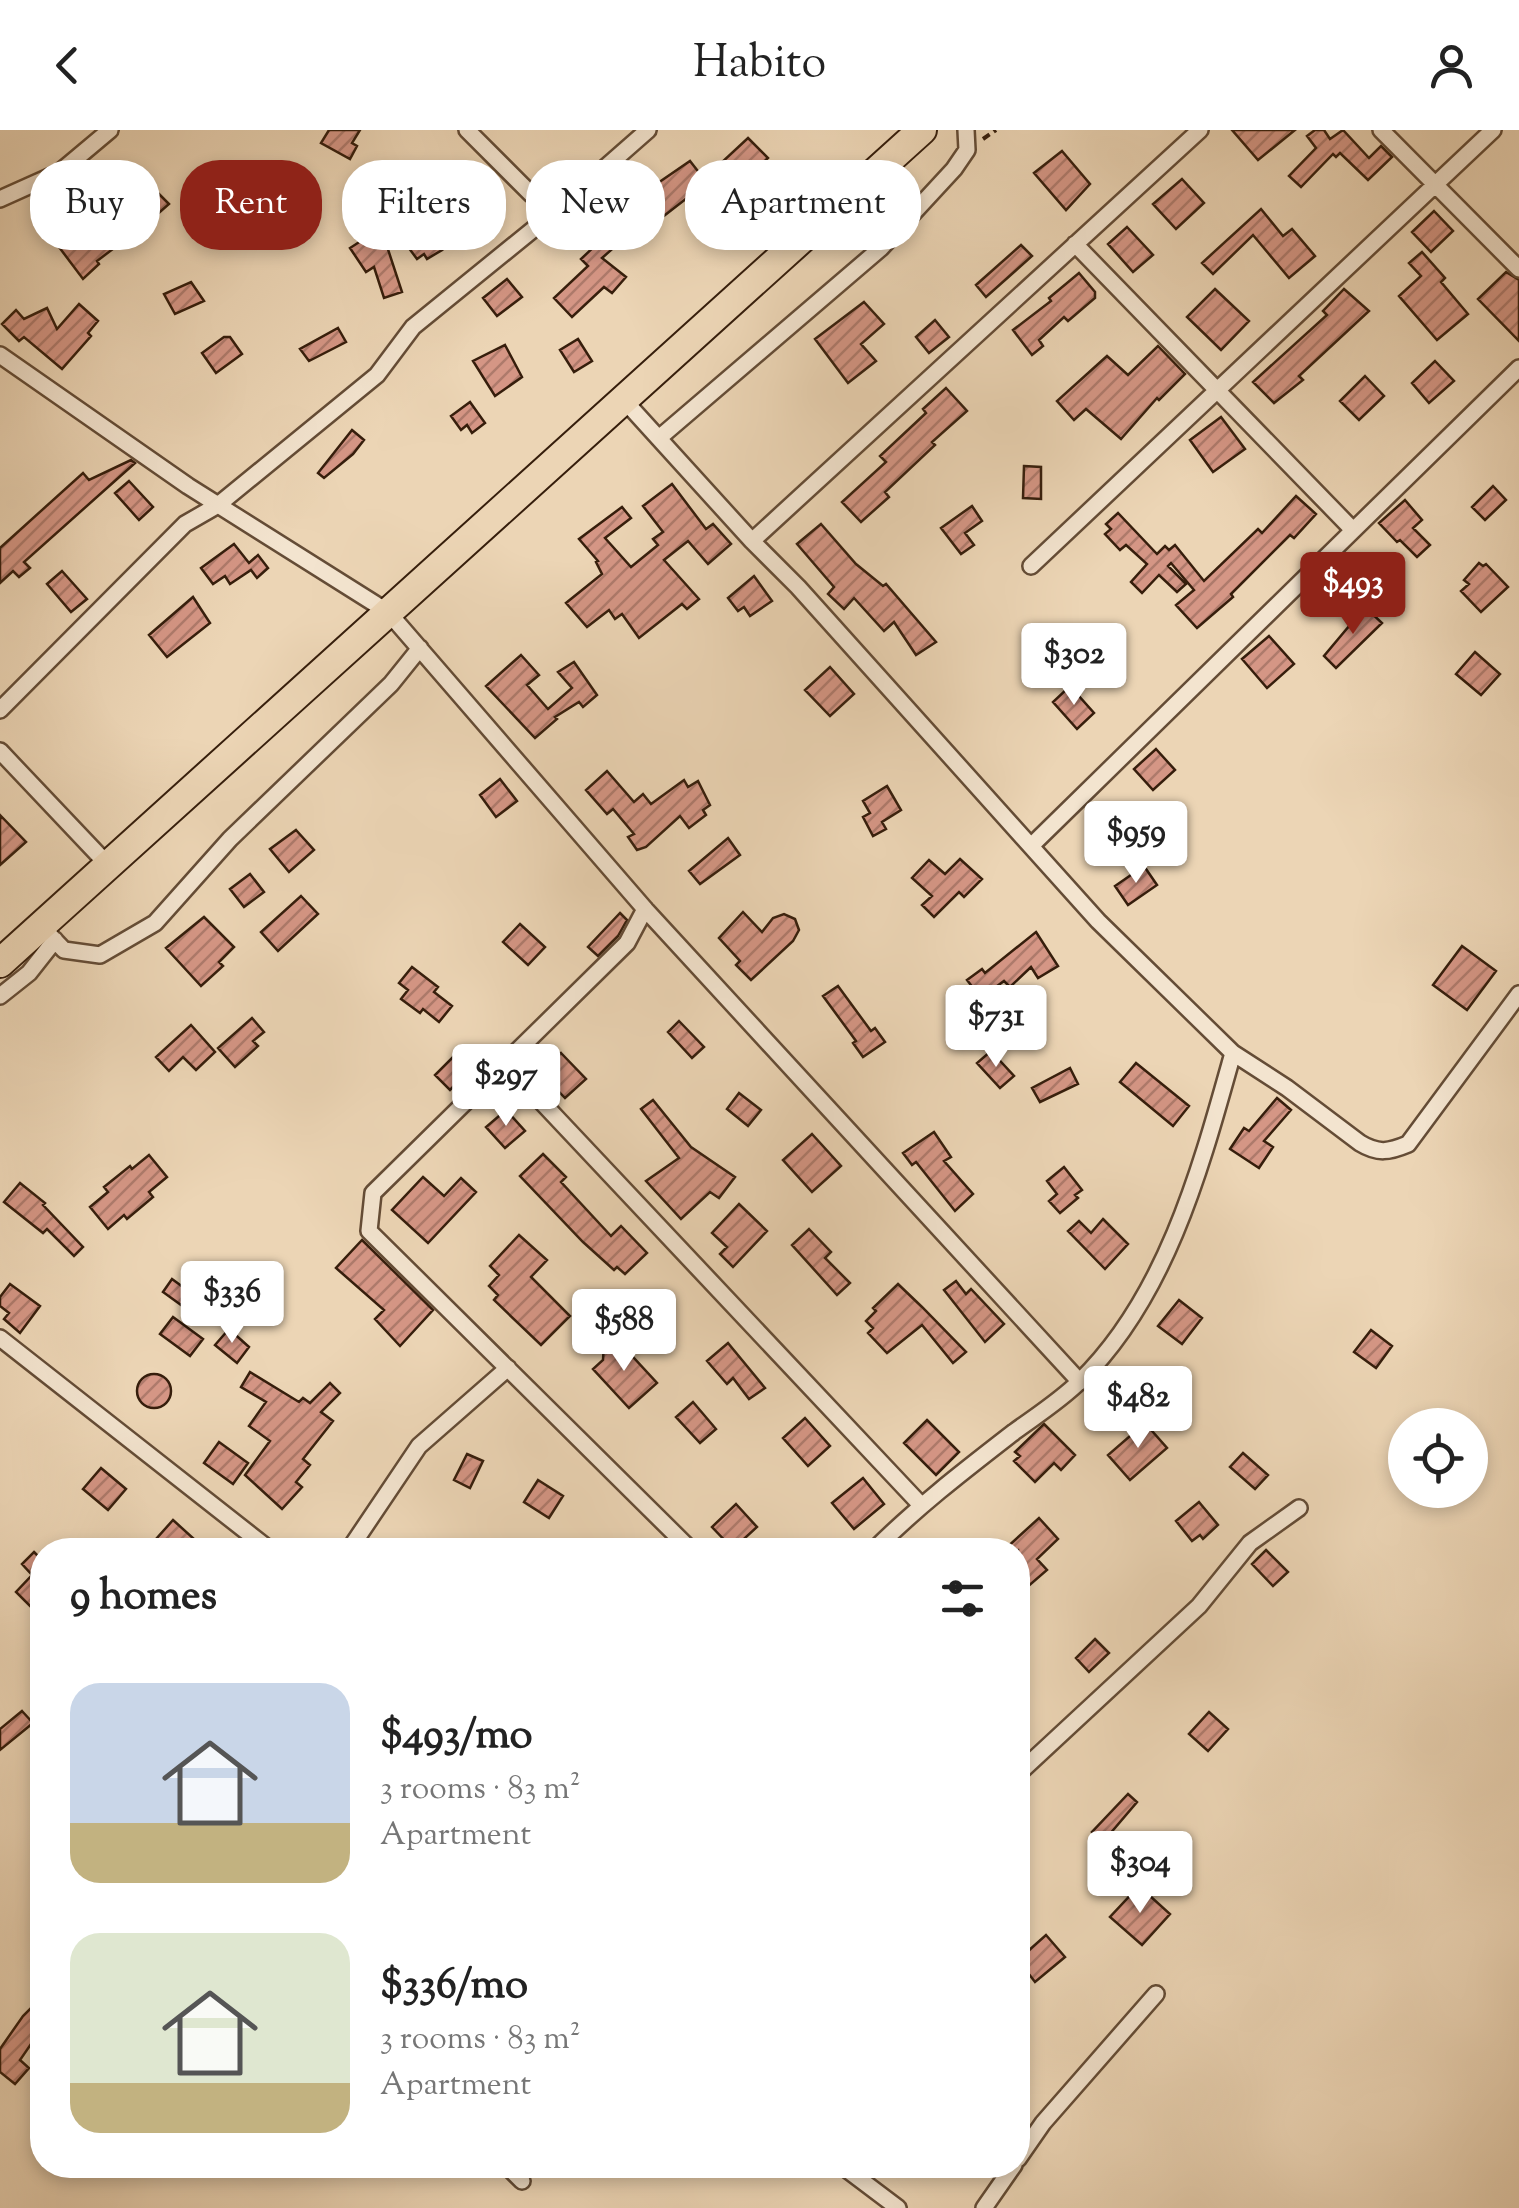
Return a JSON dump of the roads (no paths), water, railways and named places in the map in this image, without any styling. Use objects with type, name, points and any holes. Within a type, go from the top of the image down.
[{"type":"highway","points":[[0,963],[48,933],[108,865],[922,130]]},
{"type":"street","points":[[0,199],[60,172],[110,130]]},
{"type":"street","points":[[466,130],[526,189]]},
{"type":"street","points":[[614,160],[648,130]]},
{"type":"street","points":[[659,438],[881,248],[961,160],[967,150],[966,130]]},
{"type":"street","points":[[752,541],[1200,130]]},
{"type":"street","points":[[1381,130],[1519,269]]},
{"type":"street","points":[[1030,566],[1492,130]]},
{"type":"street","points":[[0,710],[185,524],[218,505],[377,375],[413,327],[526,235]]},
{"type":"street","points":[[1075,244],[1352,528]]},
{"type":"street","points":[[0,355],[218,505],[388,612],[645,909],[1080,1382]]},
{"type":"street","points":[[1032,846],[1519,368]]},
{"type":"street","points":[[623,399],[1098,921],[1232,1053],[1288,1088],[1372,1150],[1390,1152],[1408,1144],[1519,994]]},
{"type":"street","points":[[0,996],[30,972],[48,933],[64,950],[100,955],[155,923],[230,839],[391,684],[420,648]]},
{"type":"street","points":[[0,751],[108,865]]},
{"type":"street","points":[[645,909],[627,943],[373,1193],[369,1231],[680,1538]]},
{"type":"street","points":[[886,1538],[920,1504],[1080,1382],[1129,1323],[1160,1267],[1207,1139],[1232,1053]]},
{"type":"street","points":[[505,1063],[920,1504]]},
{"type":"street","points":[[0,1338],[255,1538]]},
{"type":"street","points":[[357,1538],[419,1446],[508,1368]]},
{"type":"street","points":[[1030,1763],[1199,1606],[1250,1543],[1299,1508]]},
{"type":"street","points":[[1030,2142],[1156,1994]]},
{"type":"street","points":[[519,2178],[522,2181]]},
{"type":"street","points":[[858,2178],[898,2208]]},
{"type":"street","points":[[984,2208],[1005,2178]]}]
